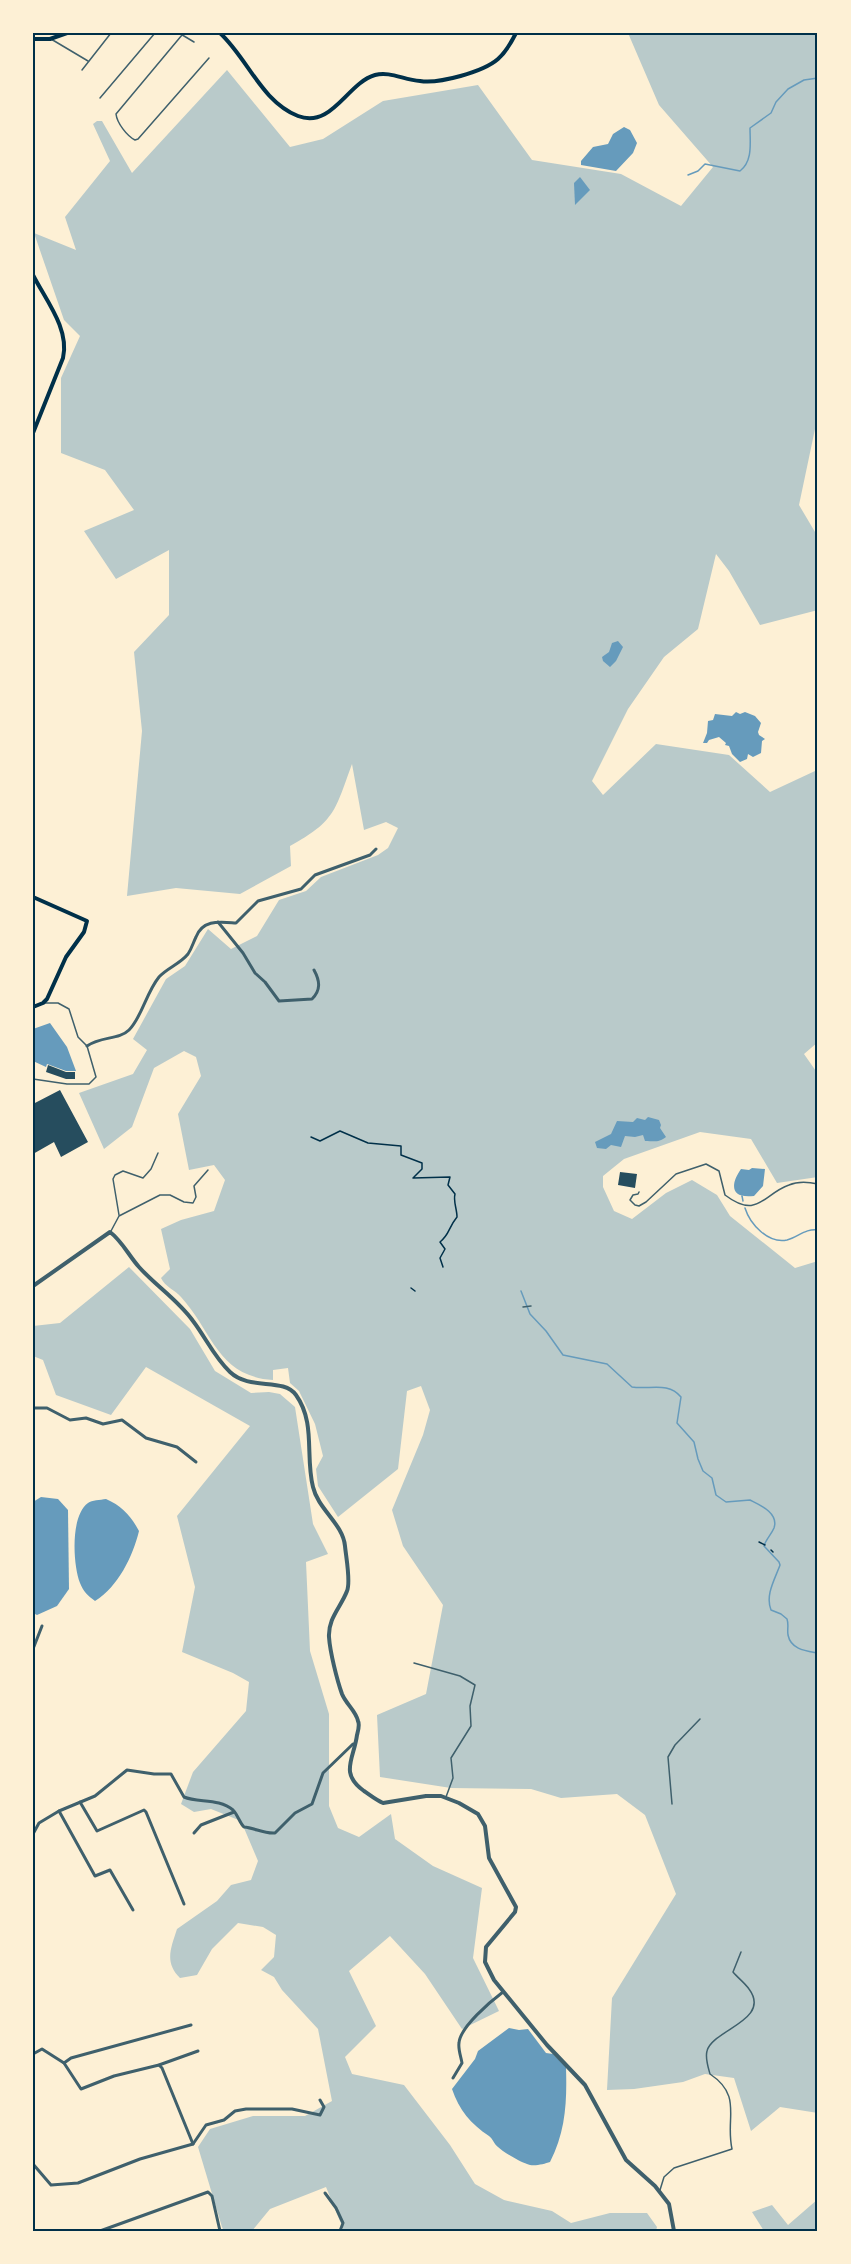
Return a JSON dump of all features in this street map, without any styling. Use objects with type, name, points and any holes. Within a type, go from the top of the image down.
[{"type":"main road","points":[[33,39],[50,39],[67,33]]},
{"type":"main road","points":[[220,33],[273,99],[288,111],[310,118],[322,116],[365,80],[377,75],[392,74],[418,81],[434,81],[485,67],[497,60],[516,33]]},
{"type":"main road","points":[[33,275],[62,332],[65,345],[63,357],[33,433]]},
{"type":"main road","points":[[33,897],[87,921],[84,932],[66,957],[43,1004],[33,1007]]},
{"type":"street","points":[[87,1046],[101,1038],[121,1036],[130,1029],[136,1022],[142,1004],[160,977],[189,952],[200,928],[206,924],[218,922],[236,922],[258,901],[301,889],[315,875],[370,855],[376,849]]},
{"type":"street","points":[[218,922],[243,953],[255,973],[279,1001],[312,999],[319,986],[314,970]]},
{"type":"street","points":[[33,1286],[110,1232],[157,1287],[177,1302],[192,1319],[218,1360],[231,1373],[244,1382],[288,1388],[296,1394],[309,1429],[310,1472],[313,1488],[319,1504],[339,1531],[345,1544],[349,1586],[332,1617],[329,1636],[342,1694],[358,1720],[356,1746],[350,1766],[351,1778],[357,1786],[380,1802],[392,1803],[433,1796],[446,1797],[478,1814],[484,1822],[489,1858],[515,1902],[515,1912],[490,1940],[485,1953],[487,1969],[503,1992],[585,2085],[626,2160],[659,2191],[669,2204],[674,2231]]},
{"type":"street","points":[[33,1408],[47,1408],[70,1420],[86,1418],[103,1424],[122,1420],[146,1438],[174,1446],[196,1462]]},
{"type":"street","points":[[33,1649],[42,1626]]},
{"type":"street","points":[[33,1834],[39,1823],[59,1811],[95,1797],[123,1772],[131,1769],[171,1774],[184,1797],[217,1803],[234,1812],[244,1827],[275,1833],[296,1813],[312,1804],[324,1773],[352,1744],[356,1746]]},
{"type":"street","points":[[80,1802],[97,1831],[144,1810],[184,1904]]},
{"type":"street","points":[[59,1811],[95,1876],[110,1870],[133,1910]]},
{"type":"street","points":[[194,1833],[201,1825],[234,1812]]},
{"type":"street","points":[[453,2078],[462,2063],[459,2043],[461,2038],[480,2010],[503,1992]]},
{"type":"street","points":[[64,2063],[70,2058],[191,2025]]},
{"type":"street","points":[[33,2054],[42,2049],[64,2063],[81,2089],[114,2076],[159,2065],[198,2051]]},
{"type":"street","points":[[159,2065],[193,2144]]},
{"type":"street","points":[[33,2164],[51,2186],[78,2183],[140,2159],[193,2144],[206,2125],[224,2120],[235,2111],[267,2108],[303,2110],[320,2115],[324,2107],[320,2100]]},
{"type":"street","points":[[100,2231],[208,2192],[212,2196],[220,2231]]},
{"type":"street","points":[[325,2193],[343,2223],[340,2231]]},
{"type":"lane","points":[[82,70],[111,33]]},
{"type":"lane","points":[[100,99],[155,33]]},
{"type":"lane","points":[[194,42],[181,34],[117,114],[118,121],[132,140],[138,139],[209,58]]},
{"type":"lane","points":[[50,39],[88,62]]},
{"type":"lane","points":[[33,1079],[67,1084],[93,1082],[96,1077],[87,1046],[78,1037],[69,1009],[58,1003],[43,1004]]},
{"type":"lane","points":[[119,1216],[113,1179],[115,1175],[123,1171],[143,1178],[151,1169],[158,1153]]},
{"type":"lane","points":[[639,1192],[630,1200],[639,1206],[676,1174],[706,1164],[718,1171],[725,1195],[744,1204],[755,1206],[764,1203],[788,1185],[818,1184]]},
{"type":"lane","points":[[110,1232],[119,1216],[160,1195],[170,1195],[184,1202],[193,1203],[196,1197],[194,1186],[208,1170]]},
{"type":"lane","points":[[523,1307],[531,1306]]},
{"type":"lane","points":[[414,1663],[460,1676],[475,1685],[470,1706],[471,1726],[451,1758],[453,1778],[446,1797]]},
{"type":"lane","points":[[672,1804],[668,1757],[675,1745],[700,1719]]},
{"type":"lane","points":[[659,2191],[664,2177],[674,2168],[732,2149],[729,2135],[731,2102],[728,2092],[710,2074],[706,2056],[709,2046],[715,2039],[741,2024],[751,2012],[753,1998],[750,1990],[733,1972],[741,1952]]},
{"type":"path","points":[[311,1137],[320,1141],[340,1131],[368,1143],[401,1146],[401,1155],[422,1163],[422,1169],[413,1178],[450,1177],[448,1185],[455,1194],[457,1217],[450,1226],[447,1237],[440,1242],[445,1249],[440,1258],[443,1267]]},
{"type":"path","points":[[411,1288],[415,1291]]},
{"type":"path","points":[[759,1542],[765,1545]]},
{"type":"shaded area","points":[[628,33],[818,33],[818,428],[815,429],[799,505],[818,537],[818,610],[760,625],[729,571],[716,554],[698,629],[664,657],[628,709],[592,781],[603,795],[656,744],[729,755],[770,792],[815,771],[818,774],[818,1042],[804,1054],[818,1074],[818,1177],[777,1183],[751,1139],[700,1132],[624,1159],[603,1176],[603,1187],[614,1211],[632,1219],[666,1193],[692,1180],[717,1195],[730,1216],[795,1268],[818,1261],[818,2113],[780,2107],[751,2131],[734,2078],[705,2074],[683,2082],[634,2089],[607,2090],[612,1998],[676,1894],[645,1815],[617,1794],[561,1798],[531,1789],[451,1788],[380,1777],[377,1715],[426,1694],[443,1605],[403,1546],[392,1510],[423,1435],[430,1410],[421,1386],[407,1391],[398,1469],[338,1517],[318,1486],[316,1469],[323,1456],[315,1424],[299,1391],[290,1383],[288,1368],[273,1370],[273,1380],[254,1377],[240,1370],[218,1350],[192,1310],[161,1278],[170,1269],[161,1229],[181,1220],[214,1211],[225,1180],[214,1165],[189,1170],[178,1114],[201,1076],[196,1057],[184,1051],[154,1068],[132,1127],[104,1149],[79,1093],[133,1074],[147,1050],[133,1039],[166,979],[185,966],[208,929],[231,949],[257,936],[279,900],[306,891],[321,877],[378,855],[388,848],[398,828],[386,822],[364,830],[352,764],[332,813],[317,829],[290,846],[291,866],[240,894],[176,888],[127,896],[142,731],[134,652],[169,615],[169,550],[116,579],[84,531],[134,510],[105,470],[61,453],[61,378],[80,336],[64,320],[34,233],[76,250],[65,217],[110,161],[93,124],[102,121],[132,173],[227,70],[290,147],[323,139],[383,101],[478,85],[532,160],[621,174],[681,206],[713,167],[659,105]]},
{"type":"shaded area","points":[[129,1267],[190,1329],[215,1371],[251,1393],[280,1394],[295,1407],[313,1524],[328,1554],[306,1562],[310,1651],[329,1714],[329,1806],[338,1828],[359,1837],[391,1814],[395,1839],[433,1866],[482,1888],[473,1958],[499,2011],[462,2029],[425,1974],[390,1936],[349,1971],[376,2026],[345,2057],[352,2074],[404,2085],[450,2145],[475,2184],[504,2200],[552,2211],[571,2223],[610,2213],[647,2213],[657,2227],[656,2231],[344,2231],[326,2187],[270,2209],[252,2231],[224,2231],[198,2147],[210,2129],[253,2116],[305,2116],[332,2101],[318,2029],[282,1990],[274,1977],[261,1970],[274,1957],[276,1935],[263,1927],[238,1923],[212,1949],[197,1975],[180,1978],[170,1960],[177,1929],[217,1901],[231,1885],[251,1880],[258,1861],[241,1821],[211,1809],[194,1812],[181,1804],[193,1772],[246,1711],[249,1682],[182,1652],[195,1587],[177,1516],[250,1426],[146,1367],[111,1415],[56,1395],[43,1360],[33,1356],[33,1326],[60,1323]]},
{"type":"shaded area","points":[[818,2199],[818,2231],[764,2231],[752,2212],[772,2205],[788,2225]]},
{"type":"water","points":[[624,127],[630,130],[637,143],[633,153],[616,171],[581,165],[581,161],[593,147],[608,144],[613,134]]},
{"type":"water","points":[[580,177],[590,190],[575,205],[574,183]]},
{"type":"water","points":[[618,641],[623,647],[610,667],[602,657],[609,652],[612,643]]},
{"type":"water","points":[[736,712],[740,714],[745,712],[755,716],[761,723],[759,735],[765,739],[762,741],[761,753],[753,757],[748,754],[747,759],[740,762],[732,754],[729,746],[725,745],[726,743],[719,737],[703,743],[708,721],[713,720],[715,714],[732,716]]},
{"type":"water","points":[[50,1023],[67,1047],[76,1071],[66,1071],[47,1064],[46,1067],[33,1061],[33,1029]]},
{"type":"water","points":[[648,1117],[659,1120],[660,1128],[666,1137],[661,1140],[645,1141],[643,1135],[625,1136],[621,1147],[611,1145],[606,1149],[597,1148],[595,1142],[611,1134],[617,1121],[633,1122],[637,1118],[645,1120]]},
{"type":"water","points":[[741,1169],[765,1169],[763,1186],[754,1196],[740,1195],[734,1189],[735,1180]]},
{"type":"water","points":[[41,1497],[58,1499],[68,1510],[69,1589],[57,1606],[37,1615],[33,1613],[33,1502]]},
{"type":"water","points":[[106,1499],[126,1512],[139,1531],[133,1551],[123,1570],[111,1588],[95,1601],[84,1591],[80,1583],[75,1553],[76,1529],[82,1509],[88,1503]]},
{"type":"water","points":[[509,2028],[528,2029],[546,2053],[553,2054],[566,2067],[566,2104],[562,2127],[550,2162],[545,2164],[529,2165],[500,2149],[466,2116],[452,2089],[475,2059],[478,2051]]},
{"type":"building","points":[[48,1065],[66,1072],[75,1072],[75,1079],[66,1079],[46,1072]]},
{"type":"building","points":[[60,1090],[88,1142],[61,1157],[54,1142],[33,1154],[33,1104]]},
{"type":"building","points":[[620,1172],[637,1174],[635,1188],[618,1185]]},
{"type":"waterway","points":[[688,175],[698,171],[705,164],[740,171],[749,157],[750,128],[771,113],[776,102],[788,89],[804,80],[818,78]]},
{"type":"waterway","points":[[742,1196],[743,1201]]},
{"type":"waterway","points":[[745,1208],[755,1226],[773,1239],[787,1240],[806,1231],[818,1230]]},
{"type":"waterway","points":[[521,1291],[530,1314],[546,1331],[563,1355],[607,1364],[632,1387],[670,1389],[681,1397],[677,1423],[694,1442],[698,1459],[703,1471],[712,1478],[716,1495],[726,1502],[750,1500],[768,1510],[774,1518],[774,1528],[764,1546],[780,1565],[773,1581],[769,1604],[771,1610],[787,1619],[788,1635],[792,1644],[800,1649],[818,1653]]}]
